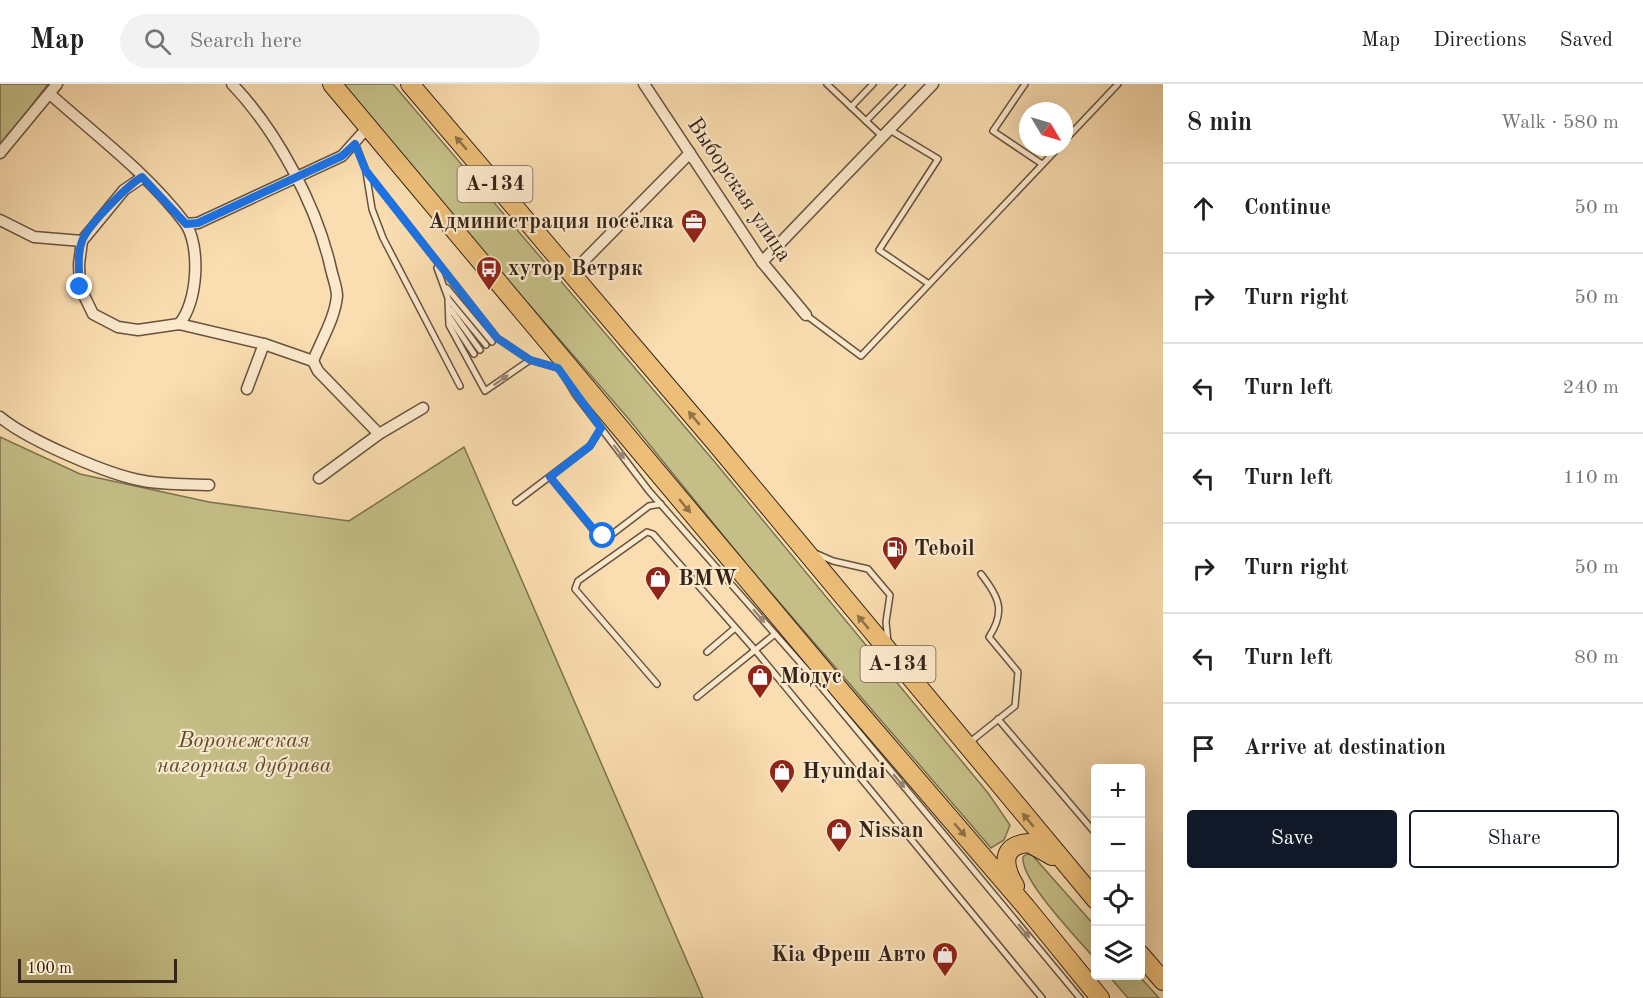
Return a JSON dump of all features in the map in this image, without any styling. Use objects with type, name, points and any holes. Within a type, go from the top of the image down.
[{"type":"highway","name":"А-134","points":[[332,84],[837,688],[1026,907],[1100,998]]},
{"type":"highway","name":"А-134","points":[[412,84],[1091,895]]},
{"type":"highway","name":"А-134","points":[[1026,907],[1006,867],[1006,856],[1012,848],[1020,843],[1029,843],[1066,865]]},
{"type":"highway","points":[[1145,960],[1163,981]]},
{"type":"street","points":[[0,153],[51,95],[57,84]]},
{"type":"street","points":[[232,84],[250,104],[297,178],[326,244],[337,294],[335,307],[313,361]]},
{"type":"street","name":"Выборская улица","points":[[644,84],[762,262],[806,315]]},
{"type":"street","points":[[762,262],[933,84]]},
{"type":"street","points":[[51,95],[142,177],[186,224],[194,250],[195,277],[191,300],[179,324]]},
{"type":"street","points":[[186,224],[198,223],[342,156],[368,127]]},
{"type":"street","points":[[571,274],[690,153]]},
{"type":"street","points":[[142,177],[124,190],[82,241],[78,264],[80,287],[93,315],[118,327],[138,330],[179,324],[264,344],[313,361],[318,372],[379,434]]},
{"type":"street","points":[[0,220],[34,237],[82,241]]},
{"type":"street","points":[[247,390],[264,344]]},
{"type":"street","points":[[319,478],[379,434],[423,408]]},
{"type":"street","points":[[0,417],[30,436],[112,472],[144,482],[209,485]]},
{"type":"lane","points":[[827,84],[866,121],[938,159],[879,250],[929,284]]},
{"type":"lane","points":[[851,107],[873,84]]},
{"type":"lane","points":[[866,121],[902,84]]},
{"type":"lane","points":[[1025,84],[993,131],[1042,164]]},
{"type":"lane","points":[[1073,132],[1118,84]]},
{"type":"lane","points":[[355,144],[366,171],[372,208],[383,238],[460,386]]},
{"type":"lane","points":[[806,315],[861,356],[1050,156]]},
{"type":"lane","points":[[366,171],[492,342]]},
{"type":"lane","points":[[433,259],[446,287],[450,308],[449,325],[485,391],[530,360]]},
{"type":"lane","points":[[446,287],[492,342]]},
{"type":"lane","points":[[448,298],[492,342],[530,360],[558,368]]},
{"type":"lane","points":[[450,308],[480,350]]},
{"type":"lane","points":[[450,318],[474,354]]},
{"type":"lane","points":[[541,333],[558,368],[601,428],[661,504],[775,634],[1080,998]]},
{"type":"lane","points":[[468,359],[492,342]]},
{"type":"lane","points":[[516,502],[590,446],[601,428]]},
{"type":"lane","points":[[550,477],[595,531],[603,536],[611,535],[649,506],[661,504]]},
{"type":"lane","points":[[657,684],[575,589],[578,582],[650,532],[755,650],[1042,998]]},
{"type":"lane","points":[[800,545],[832,561],[868,569],[890,595],[886,622],[888,652]]},
{"type":"lane","points":[[966,746],[1015,706],[1018,672],[989,637],[999,622],[997,594],[981,574]]},
{"type":"lane","points":[[707,652],[735,628]]},
{"type":"lane","points":[[697,697],[775,634]]},
{"type":"lane","points":[[998,719],[1091,829]]},
{"type":"green space","points":[[0,84],[48,84],[0,147]]},
{"type":"green space","points":[[343,84],[393,84],[714,461],[988,793],[1010,825],[1004,840],[991,848],[748,566],[627,417],[383,137]]},
{"type":"green space","name":"Воронежская нагорная дубрава","points":[[0,437],[80,474],[209,502],[349,521],[464,447],[703,998],[0,998]]},
{"type":"green space","points":[[1027,854],[1032,855],[1091,921],[1091,954],[1040,894],[1025,867],[1023,857]]},
{"type":"green space","points":[[1112,980],[1143,980],[1159,998],[1128,998]]},
{"type":"place","name":"Администрация посёлка","points":[[694,245]]},
{"type":"place","name":"хутор Ветряк","points":[[489,292]]},
{"type":"place","name":"Teboil","points":[[895,572]]},
{"type":"place","name":"BMW","points":[[658,602]]},
{"type":"place","name":"Модус","points":[[760,700]]},
{"type":"place","name":"Hyundai","points":[[782,795]]},
{"type":"place","name":"Nissan","points":[[839,854]]},
{"type":"place","name":"Kia Фреш Авто","points":[[945,978]]},
{"type":"route","points":[[80,287],[78,264],[82,241],[134,181],[142,177],[186,224],[198,223],[342,156],[355,144],[366,171],[452,284],[497,338],[530,360],[558,368],[601,428],[590,446],[550,477],[595,531],[603,536]]}]
